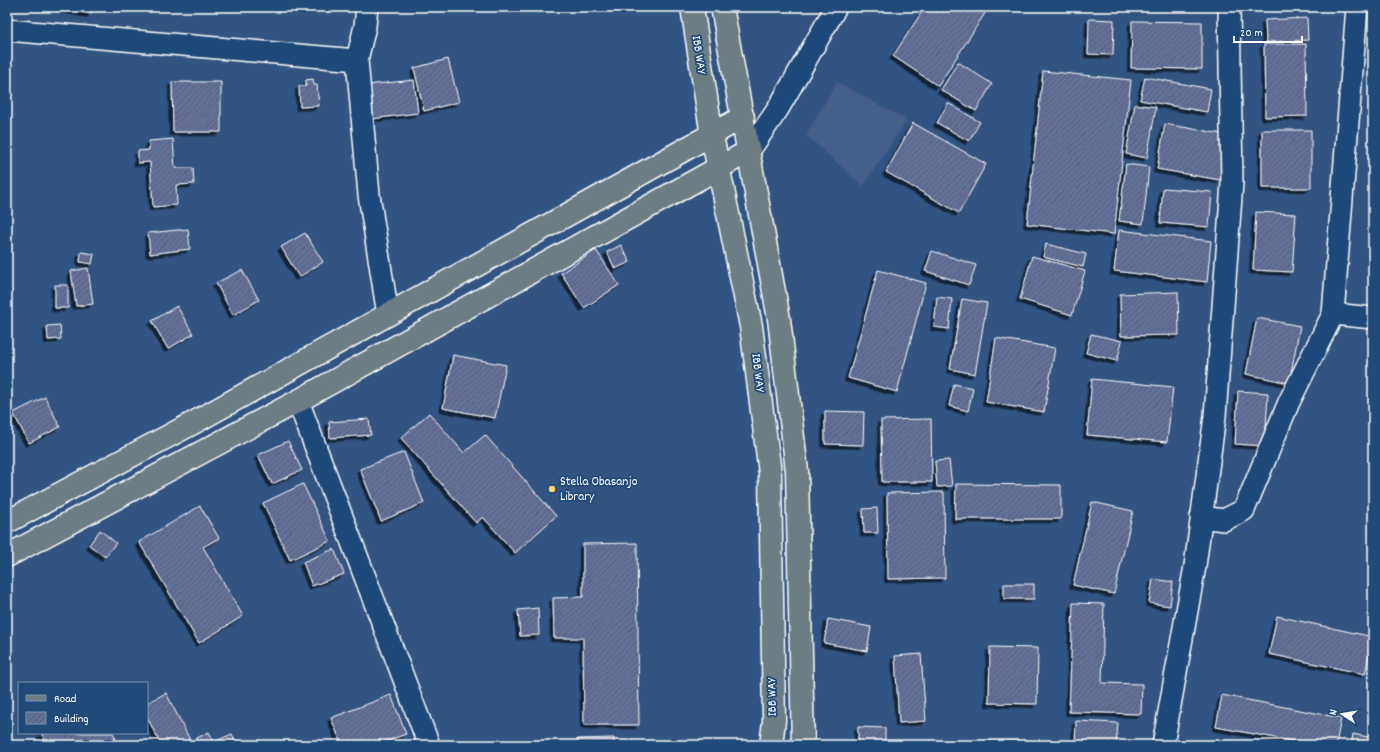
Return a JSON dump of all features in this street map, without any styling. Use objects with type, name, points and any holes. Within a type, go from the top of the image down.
[{"type":"main road","name":"IBB WAY","points":[[692,7],[712,136],[751,326],[770,473],[774,721],[771,745]]},
{"type":"main road","points":[[722,7],[779,319],[796,471],[803,745]]},
{"type":"main road","points":[[7,522],[195,422],[712,136],[743,117]]},
{"type":"main road","points":[[7,556],[298,401],[719,166],[749,151]]},
{"type":"street","points":[[367,7],[365,26],[357,60],[369,195],[388,315]]},
{"type":"street","points":[[749,151],[778,109],[836,7]]},
{"type":"street","points":[[1163,745],[1195,566],[1215,416],[1232,183],[1229,7]]},
{"type":"street","points":[[1201,517],[1224,520],[1244,510],[1289,402],[1333,314],[1356,7]]},
{"type":"street","points":[[7,30],[357,60]]},
{"type":"street","points":[[743,117],[778,109]]},
{"type":"street","points":[[1333,314],[1373,318]]},
{"type":"street","points":[[298,401],[429,745]]},
{"type":"shaded area","points":[[837,82],[907,120],[863,186],[806,135]]},
{"type":"building","points":[[64,7],[93,7],[91,14],[64,9]]},
{"type":"building","points":[[925,7],[983,7],[987,10],[938,86],[893,56]]},
{"type":"building","points":[[1307,18],[1308,40],[1266,42],[1265,20]]},
{"type":"building","points":[[1089,19],[1114,20],[1113,55],[1088,54]]},
{"type":"building","points":[[1132,21],[1202,22],[1202,69],[1131,68]]},
{"type":"building","points":[[1264,44],[1306,44],[1307,116],[1265,117]]},
{"type":"building","points":[[448,59],[459,102],[424,111],[414,68]]},
{"type":"building","points":[[958,62],[992,84],[976,111],[941,90]]},
{"type":"building","points":[[1043,71],[1131,80],[1114,234],[1027,224]]},
{"type":"building","points":[[1145,77],[1211,89],[1207,112],[1140,100]]},
{"type":"building","points":[[313,79],[314,85],[317,85],[319,106],[300,107],[299,86],[306,86],[306,80]]},
{"type":"building","points":[[414,80],[418,113],[372,119],[367,85]]},
{"type":"building","points":[[172,82],[221,82],[221,132],[173,132]]},
{"type":"building","points":[[948,103],[980,122],[969,141],[937,123]]},
{"type":"building","points":[[1135,104],[1156,107],[1147,158],[1126,154]]},
{"type":"building","points":[[913,123],[986,164],[959,213],[886,172]]},
{"type":"building","points":[[1165,124],[1228,135],[1220,180],[1157,169]]},
{"type":"building","points":[[1262,130],[1311,130],[1311,188],[1262,188]]},
{"type":"building","points":[[173,139],[175,168],[193,168],[194,184],[176,185],[177,205],[153,207],[150,162],[138,163],[138,151],[149,150],[149,141]]},
{"type":"building","points":[[1126,164],[1149,167],[1143,224],[1119,221]]},
{"type":"building","points":[[1163,188],[1212,192],[1209,227],[1160,223]]},
{"type":"building","points":[[1256,212],[1296,214],[1292,272],[1253,270]]},
{"type":"building","points":[[188,229],[190,249],[150,254],[148,233]]},
{"type":"building","points":[[1119,230],[1211,241],[1207,282],[1114,271]]},
{"type":"building","points":[[305,233],[323,262],[299,277],[281,247]]},
{"type":"building","points":[[1046,244],[1086,254],[1083,267],[1043,257]]},
{"type":"building","points":[[621,245],[630,262],[615,269],[607,252]]},
{"type":"building","points":[[596,250],[619,285],[584,308],[561,273]]},
{"type":"building","points":[[932,251],[976,265],[969,285],[925,271]]},
{"type":"building","points":[[81,252],[94,254],[92,264],[80,262]]},
{"type":"building","points":[[1032,256],[1085,271],[1072,315],[1020,299]]},
{"type":"building","points":[[88,268],[93,304],[76,306],[71,271]]},
{"type":"building","points":[[242,270],[259,300],[233,315],[216,283]]},
{"type":"building","points":[[878,270],[926,283],[897,392],[848,378]]},
{"type":"building","points":[[55,285],[68,285],[68,308],[55,308]]},
{"type":"building","points":[[1178,292],[1179,335],[1121,336],[1120,294]]},
{"type":"building","points":[[937,297],[952,299],[949,329],[934,327]]},
{"type":"building","points":[[962,299],[987,303],[975,374],[950,369]]},
{"type":"building","points":[[177,306],[193,334],[168,349],[152,321]]},
{"type":"building","points":[[1257,318],[1300,326],[1289,383],[1246,374]]},
{"type":"building","points":[[60,325],[61,339],[48,340],[47,326]]},
{"type":"building","points":[[1091,334],[1122,341],[1117,361],[1086,353]]},
{"type":"building","points":[[996,338],[1055,348],[1044,412],[986,402]]},
{"type":"building","points":[[453,355],[506,365],[495,418],[443,408]]},
{"type":"building","points":[[1092,379],[1173,387],[1167,442],[1087,435]]},
{"type":"building","points":[[954,384],[973,388],[968,411],[949,406]]},
{"type":"building","points":[[1238,391],[1268,393],[1265,446],[1235,444]]},
{"type":"building","points":[[45,397],[60,427],[29,443],[13,413]]},
{"type":"building","points":[[825,411],[864,412],[863,445],[825,444]]},
{"type":"building","points":[[429,413],[464,453],[485,435],[556,516],[515,553],[483,517],[476,523],[401,438]]},
{"type":"building","points":[[369,419],[371,435],[330,438],[329,422]]},
{"type":"building","points":[[931,419],[932,482],[882,482],[881,420]]},
{"type":"building","points":[[288,441],[302,470],[272,484],[258,455]]},
{"type":"building","points":[[404,452],[424,503],[381,521],[360,469]]},
{"type":"building","points":[[949,460],[952,486],[937,487],[935,461]]},
{"type":"building","points":[[303,484],[330,541],[290,560],[263,503]]},
{"type":"building","points":[[956,484],[1061,485],[1061,519],[955,519]]},
{"type":"building","points":[[944,492],[945,578],[888,579],[887,493]]},
{"type":"building","points":[[1092,502],[1133,511],[1114,594],[1073,585]]},
{"type":"building","points":[[200,506],[219,538],[203,547],[243,616],[199,643],[139,542]]},
{"type":"building","points":[[877,508],[878,533],[864,533],[863,509]]},
{"type":"building","points":[[100,530],[116,543],[105,557],[89,545]]},
{"type":"building","points":[[637,543],[639,725],[584,725],[583,638],[554,638],[553,598],[583,597],[583,544]]},
{"type":"building","points":[[334,549],[344,574],[312,586],[303,562]]},
{"type":"building","points":[[1153,579],[1173,582],[1170,606],[1149,603]]},
{"type":"building","points":[[1004,584],[1034,584],[1034,599],[1004,599]]},
{"type":"building","points":[[1073,603],[1104,604],[1102,683],[1142,684],[1141,714],[1069,712]]},
{"type":"building","points":[[538,608],[539,635],[520,636],[518,610]]},
{"type":"building","points":[[1277,616],[1373,637],[1365,674],[1269,654]]},
{"type":"building","points":[[828,619],[871,627],[867,651],[824,643]]},
{"type":"building","points":[[990,647],[1038,648],[1037,704],[989,703]]},
{"type":"building","points":[[921,654],[926,721],[899,723],[895,656]]},
{"type":"building","points":[[166,693],[190,740],[181,745],[161,745],[148,719],[148,702]]},
{"type":"building","points":[[391,695],[406,734],[376,745],[342,745],[331,718]]},
{"type":"building","points":[[1222,695],[1341,718],[1336,745],[1314,745],[1216,727]]},
{"type":"building","points":[[1076,721],[1118,723],[1116,745],[1075,745]]},
{"type":"building","points":[[858,727],[885,728],[885,745],[858,745]]},
{"type":"building","points":[[209,732],[214,742],[232,734],[237,745],[188,745],[187,743]]},
{"type":"building","points":[[42,734],[114,734],[116,738],[105,745],[48,745]]},
{"type":"building","points":[[1353,734],[1373,738],[1373,745],[1351,745]]},
{"type":"building","points":[[614,738],[614,745],[578,745],[578,739]]},
{"type":"building","points":[[1038,741],[1038,745],[945,745],[945,742]]},
{"type":"place","name":"Stella Obasanjo Library","points":[[552,489]]}]
